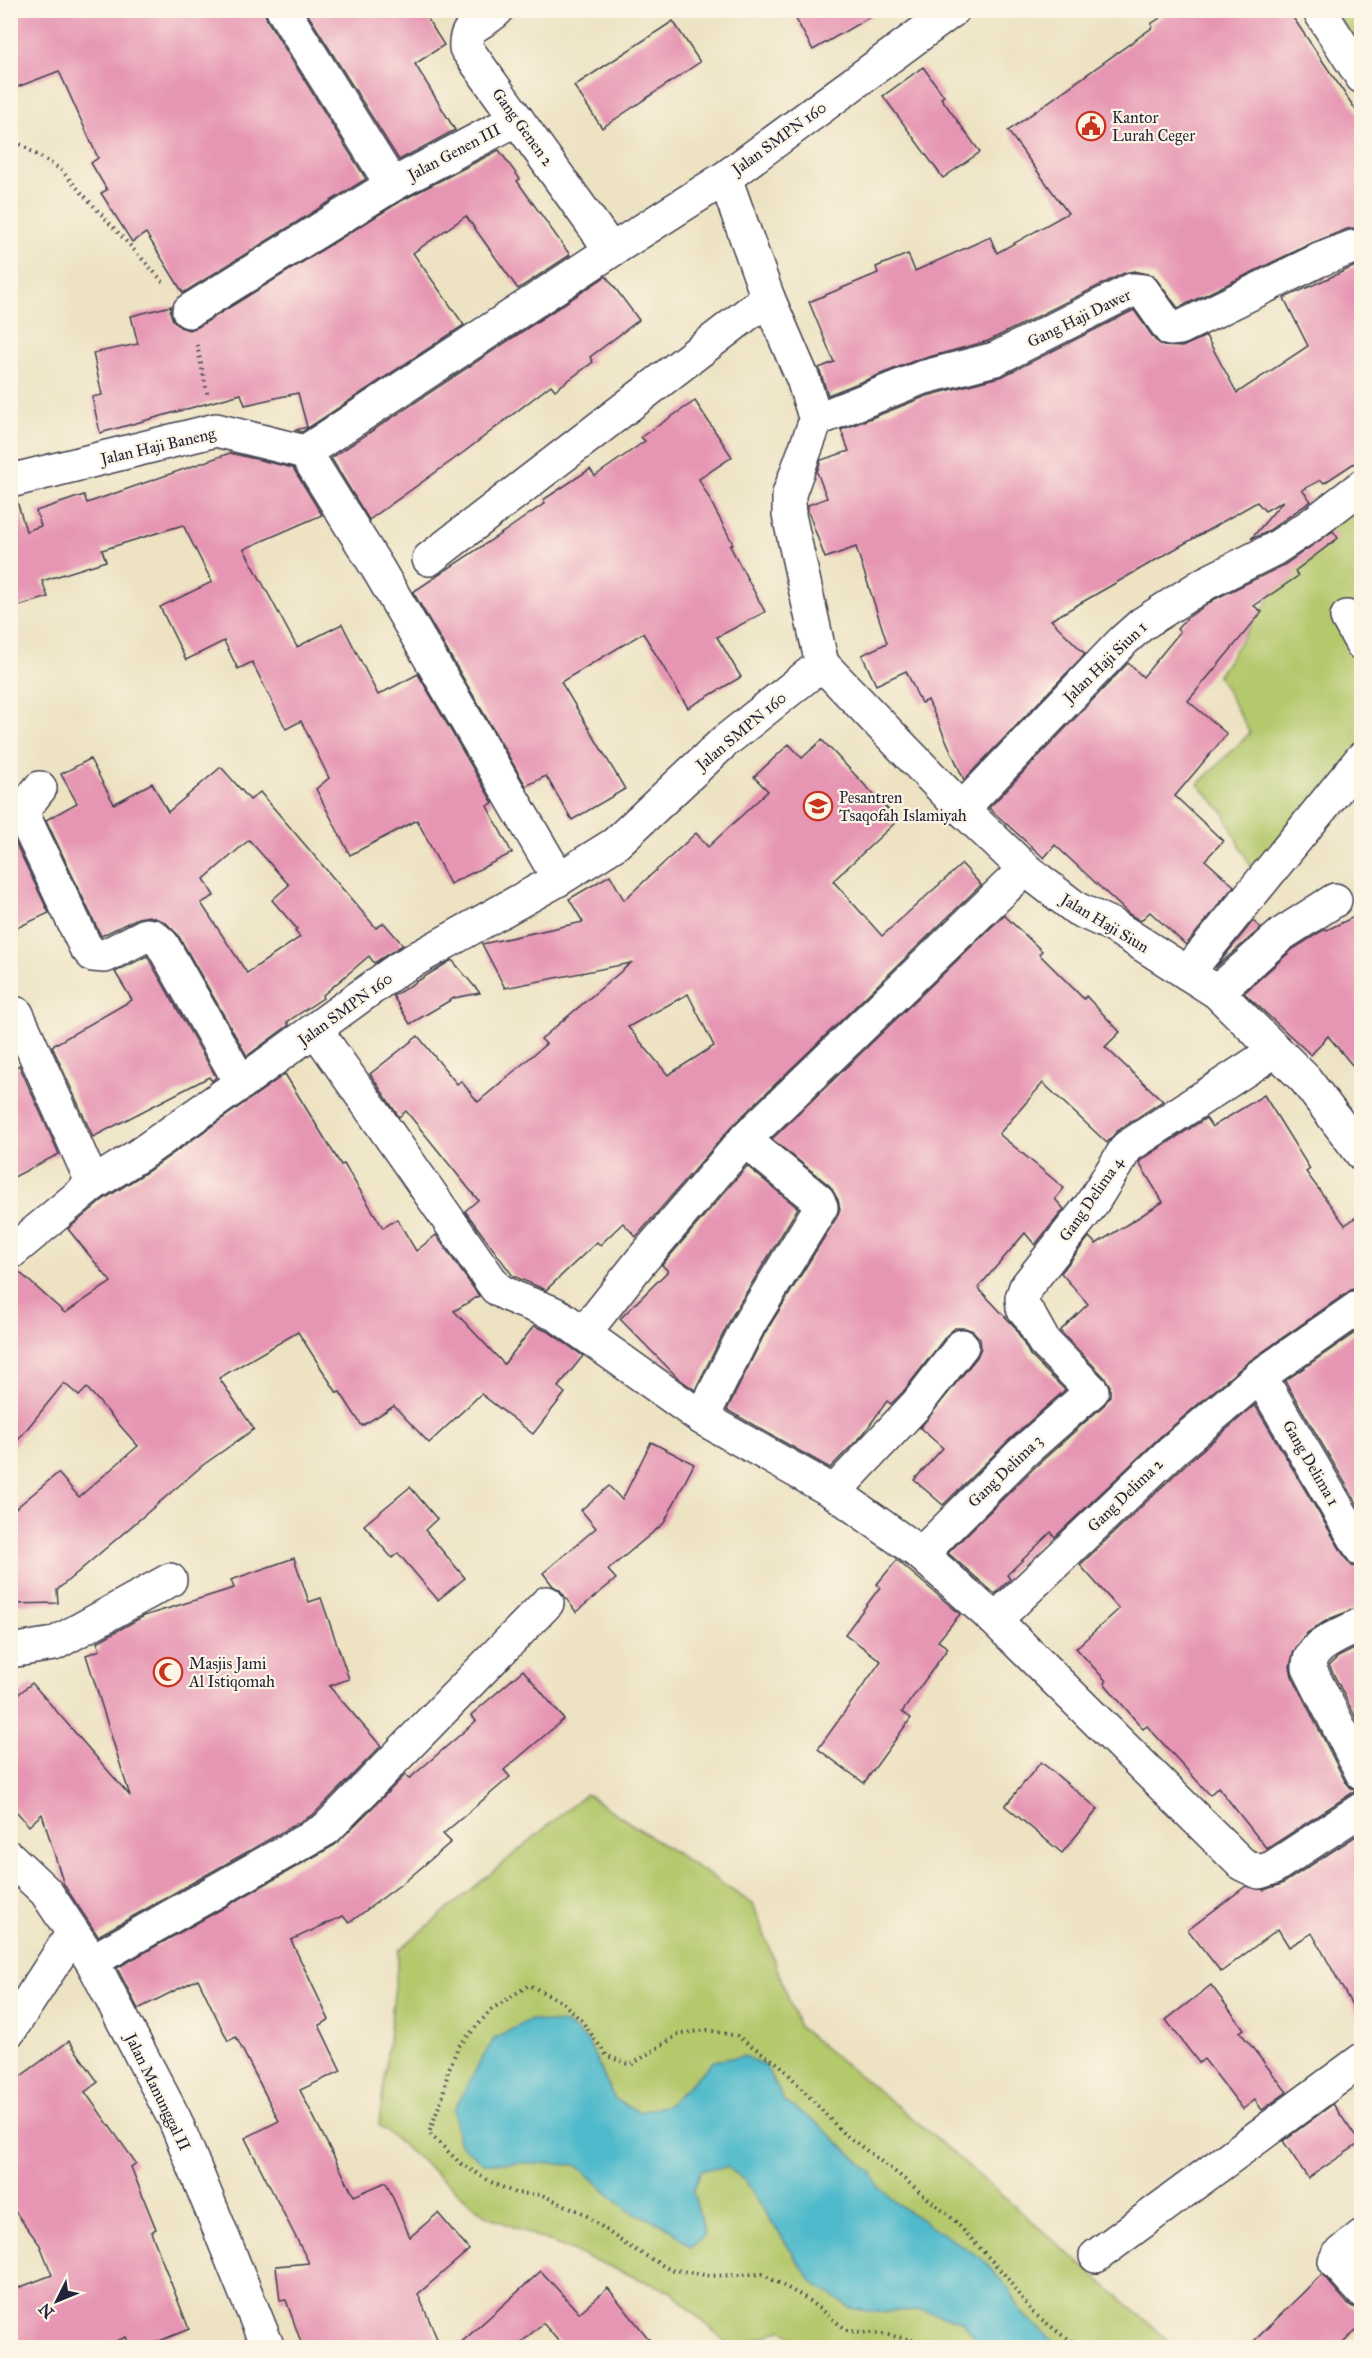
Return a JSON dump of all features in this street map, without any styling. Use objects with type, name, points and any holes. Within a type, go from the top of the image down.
[{"type":"street","points":[[283,10],[392,185]]},
{"type":"street","name":"Gang Genen 2","points":[[497,10],[468,30],[465,38],[466,48],[611,250]]},
{"type":"street","name":"Jalan SMPN 160","points":[[816,420],[803,379],[768,298],[724,178],[953,10]]},
{"type":"street","points":[[1319,10],[1362,77]]},
{"type":"street","name":"Jalan Genen III","points":[[189,310],[392,185],[517,119]]},
{"type":"street","points":[[559,879],[378,569],[306,452],[724,178]]},
{"type":"street","name":"Gang Haji Dawer","points":[[816,420],[921,378],[995,359],[1132,290],[1143,291],[1149,296],[1170,329],[1180,328],[1319,260],[1353,247]]},
{"type":"street","points":[[429,559],[768,298]]},
{"type":"street","points":[[816,420],[789,494],[789,515],[822,664]]},
{"type":"street","name":"Jalan Haji Baneng","points":[[10,481],[216,430],[306,452]]},
{"type":"street","name":"Jalan Haji Siun 1","points":[[962,809],[1142,624],[1206,583],[1274,549],[1311,525],[1362,486]]},
{"type":"street","name":"Jalan SMPN 160","points":[[10,1253],[93,1184],[139,1155],[398,969],[559,879],[615,844],[724,742],[822,664]]},
{"type":"street","name":"Jalan Haji Siun","points":[[822,664],[962,809],[1025,869],[1077,909],[1112,925],[1217,992],[1305,1079],[1362,1154]]},
{"type":"street","points":[[1187,973],[1362,758]]},
{"type":"street","points":[[40,788],[25,807],[25,819],[85,946],[93,955],[105,956],[146,935],[153,936],[162,944],[240,1083]]},
{"type":"street","points":[[584,1333],[641,1261],[746,1138],[1025,869]]},
{"type":"street","points":[[1217,992],[1282,934],[1335,900]]},
{"type":"street","points":[[17,1014],[93,1184]]},
{"type":"street","points":[[316,1030],[496,1288],[515,1300],[550,1312],[584,1333],[702,1418],[834,1492],[921,1554],[995,1620],[1242,1864],[1259,1872],[1272,1868],[1362,1809]]},
{"type":"street","name":"Gang Delima 4","points":[[1092,1391],[1044,1342],[1023,1308],[1022,1298],[1026,1287],[1091,1204],[1127,1147],[1276,1050]]},
{"type":"street","points":[[702,1418],[749,1324],[821,1207],[818,1200],[753,1147],[746,1138]]},
{"type":"street","name":"Gang Delima 2","points":[[995,1620],[1173,1450],[1260,1376],[1362,1305]]},
{"type":"street","points":[[834,1492],[917,1404],[962,1346]]},
{"type":"street","name":"Gang Delima 1","points":[[1260,1376],[1362,1550]]},
{"type":"street","name":"Gang Delima 3","points":[[921,1554],[1022,1453],[1092,1391]]},
{"type":"street","points":[[10,1651],[54,1644],[170,1580]]},
{"type":"street","points":[[92,1961],[326,1829],[547,1603]]},
{"type":"street","points":[[1362,1624],[1314,1650],[1308,1659],[1309,1668],[1362,1773]]},
{"type":"street","name":"Jalan Manunggal II","points":[[10,1858],[46,1892],[92,1961],[175,2120],[258,2345]]},
{"type":"street","points":[[10,2030],[73,1933]]},
{"type":"street","points":[[1096,2256],[1362,2060]]},
{"type":"street","points":[[1362,2236],[1335,2261],[1362,2290]]},
{"type":"path","points":[[10,138],[60,169],[189,310],[216,430]]},
{"type":"path","points":[[929,2348],[917,2341],[883,2334],[848,2331],[804,2297],[762,2274],[710,2276],[669,2269],[624,2244],[583,2213],[542,2195],[515,2193],[491,2182],[460,2163],[429,2133],[443,2095],[447,2071],[458,2047],[492,2009],[529,1985],[562,2002],[582,2021],[607,2056],[631,2065],[679,2034],[707,2030],[736,2036],[780,2065],[842,2132],[953,2219],[1004,2274],[1032,2312],[1062,2335],[1084,2348]]},
{"type":"green space","points":[[1335,11],[1361,11],[1361,53]]},
{"type":"green space","points":[[1361,503],[1361,801],[1256,877],[1223,812],[1198,784],[1250,733],[1218,675],[1265,605],[1301,557],[1340,517]]},
{"type":"green space","points":[[586,1794],[753,1904],[799,2027],[923,2127],[1176,2347],[1060,2347],[1022,2313],[1009,2289],[932,2227],[900,2206],[878,2186],[871,2172],[818,2124],[784,2101],[771,2074],[714,2061],[668,2105],[640,2112],[615,2100],[587,2040],[566,2024],[536,2163],[577,2165],[628,2210],[668,2227],[691,2247],[705,2234],[693,2192],[701,2170],[727,2167],[746,2181],[812,2282],[851,2308],[874,2312],[923,2310],[963,2322],[981,2347],[804,2347],[782,2329],[742,2347],[731,2347],[671,2292],[485,2215],[379,2125],[399,1950]]},
{"type":"water","points":[[529,2020],[566,2024],[587,2040],[615,2100],[640,2112],[668,2105],[714,2061],[744,2056],[765,2065],[784,2101],[818,2124],[871,2172],[878,2186],[900,2206],[981,2258],[1009,2289],[1022,2313],[1060,2347],[981,2347],[963,2322],[923,2310],[874,2312],[851,2308],[812,2282],[746,2181],[727,2167],[701,2170],[693,2192],[705,2234],[691,2247],[668,2227],[628,2210],[577,2165],[484,2163],[458,2142],[454,2110],[494,2039]]},
{"type":"building","points":[[10,10],[264,10],[267,20],[366,179],[183,293],[146,233],[132,242],[101,193],[107,190],[91,163],[98,158],[59,71],[10,90]]},
{"type":"building","points":[[305,10],[422,10],[444,45],[415,64],[455,130],[399,160]]},
{"type":"building","points":[[791,10],[882,10],[813,50]]},
{"type":"building","points":[[1172,10],[1288,10],[1362,119],[1362,231],[1355,228],[1347,229],[1312,243],[1178,308],[1153,275],[1134,271],[1124,273],[988,341],[914,361],[828,395],[819,368],[834,362],[809,302],[878,273],[876,267],[908,254],[915,271],[990,237],[997,253],[1068,213],[1008,131],[1153,27],[1151,24]]},
{"type":"building","points":[[673,21],[700,62],[602,128],[574,86]]},
{"type":"building","points":[[923,67],[944,96],[941,98],[980,152],[943,178],[883,96]]},
{"type":"building","points":[[499,150],[520,179],[517,181],[570,255],[518,289],[466,216],[413,253],[464,325],[302,432],[296,430],[307,427],[298,393],[245,405],[241,394],[100,433],[92,397],[102,395],[93,353],[138,344],[131,316],[171,306],[170,312],[173,320],[180,327],[189,330],[198,327],[401,201]]},
{"type":"building","points":[[1362,263],[1362,458],[1324,483],[1321,480],[1302,490],[1311,501],[1265,533],[1251,539],[1283,501],[1265,511],[1257,502],[1051,620],[1085,654],[964,780],[928,700],[921,703],[906,671],[876,685],[862,655],[887,643],[856,547],[825,558],[808,511],[808,505],[827,498],[817,472],[821,460],[849,451],[841,430],[927,396],[1003,376],[1134,310],[1155,340],[1163,346],[1182,347],[1206,336],[1237,393],[1308,346],[1284,298]]},
{"type":"building","points":[[606,276],[639,320],[590,357],[593,362],[555,390],[551,385],[464,452],[369,520],[331,458]]},
{"type":"building","points":[[695,401],[732,457],[699,479],[733,544],[730,546],[765,612],[717,637],[741,677],[688,708],[643,633],[561,682],[625,789],[572,820],[546,776],[526,786],[413,592],[505,531],[545,503],[543,500],[590,469],[595,476],[645,441],[641,437]]},
{"type":"building","points":[[230,453],[293,468],[322,515],[244,549],[297,647],[342,624],[378,695],[418,674],[493,803],[487,806],[512,853],[450,884],[417,820],[350,855],[316,789],[329,778],[301,721],[286,729],[252,662],[238,669],[224,641],[186,660],[160,607],[212,582],[183,525],[102,550],[106,561],[42,581],[48,597],[10,609],[10,502],[17,501],[26,531],[41,526],[36,511],[84,495],[87,503]]},
{"type":"building","points":[[1333,531],[1338,538],[1295,571],[1298,576],[1254,606],[1262,612],[1188,701],[1227,734],[1175,796],[1223,841],[1205,860],[1234,886],[1186,945],[1150,912],[1140,921],[1129,914],[1055,845],[1044,858],[989,808],[1128,663],[1143,677],[1180,632],[1177,629],[1187,618],[1215,599],[1284,565]]},
{"type":"building","points":[[822,740],[898,820],[833,881],[882,936],[962,864],[981,885],[733,1125],[636,1237],[623,1223],[600,1245],[597,1242],[546,1290],[513,1276],[465,1211],[478,1200],[406,1111],[399,1117],[370,1074],[418,1036],[457,1084],[461,1081],[478,1102],[546,1044],[541,1039],[631,963],[505,988],[482,944],[583,922],[569,899],[610,875],[624,900],[696,833],[708,847],[768,791],[754,777],[789,744],[802,758]],"holes":[[[688,994],[714,1046],[668,1075],[628,1027]]]},
{"type":"building","points":[[90,759],[114,804],[152,783],[168,812],[221,767],[250,800],[260,792],[376,928],[384,923],[403,945],[374,963],[369,956],[322,996],[323,998],[287,1022],[289,1025],[247,1056],[178,935],[165,922],[149,916],[138,918],[101,936],[46,820],[77,803],[61,774]],"holes":[[[249,840],[289,885],[272,900],[297,929],[295,931],[300,937],[247,973],[201,903],[214,896],[204,879]]]},
{"type":"building","points":[[13,838],[49,913],[10,931],[10,839]]},
{"type":"building","points":[[1362,913],[1362,1077],[1328,1036],[1311,1055],[1244,993],[1293,949],[1325,929]]},
{"type":"building","points":[[1004,915],[1042,951],[1039,954],[1084,999],[1086,996],[1120,1032],[1105,1047],[1163,1101],[1117,1131],[1107,1143],[1043,1083],[999,1134],[1064,1188],[1055,1199],[1064,1209],[1035,1245],[1025,1233],[978,1288],[1014,1326],[1030,1355],[1065,1390],[1009,1440],[943,1505],[914,1480],[943,1448],[920,1428],[977,1357],[981,1348],[980,1339],[973,1331],[955,1328],[947,1335],[903,1392],[891,1404],[887,1401],[864,1433],[830,1468],[727,1410],[765,1333],[840,1209],[830,1186],[772,1139]]},
{"type":"building","points":[[1253,921],[1261,928],[1215,968]]},
{"type":"building","points":[[147,956],[216,1077],[212,1081],[209,1077],[93,1137],[52,1046],[132,1000],[115,972]]},
{"type":"building","points":[[452,960],[480,993],[454,998],[410,1024],[393,996]]},
{"type":"building","points":[[19,1065],[59,1154],[10,1179],[10,1071]]},
{"type":"building","points":[[285,1074],[383,1228],[397,1219],[416,1251],[436,1235],[479,1296],[454,1311],[504,1364],[534,1326],[549,1332],[583,1356],[558,1387],[565,1393],[533,1434],[481,1394],[429,1443],[394,1406],[362,1426],[340,1392],[337,1393],[298,1332],[219,1378],[254,1429],[203,1465],[57,1590],[58,1603],[10,1604],[10,1513],[58,1473],[79,1497],[138,1446],[87,1388],[79,1396],[64,1383],[10,1450],[10,1271],[17,1270],[65,1313],[111,1282],[68,1229],[104,1199],[150,1170]]},
{"type":"building","points":[[1264,1095],[1310,1169],[1306,1172],[1345,1225],[1362,1213],[1362,1286],[1351,1290],[1248,1362],[1161,1436],[1055,1537],[1051,1532],[1007,1575],[1010,1579],[995,1594],[948,1553],[1035,1467],[1104,1405],[1110,1396],[1110,1386],[1105,1378],[1060,1331],[1088,1304],[1061,1273],[1089,1237],[1096,1244],[1163,1202],[1139,1163],[1141,1160],[1206,1118],[1212,1127]]},
{"type":"building","points":[[747,1166],[798,1208],[733,1314],[695,1390],[678,1378],[620,1319],[668,1271],[662,1265]]},
{"type":"building","points":[[1362,1328],[1362,1512],[1285,1381]]},
{"type":"building","points":[[1255,1405],[1346,1559],[1352,1566],[1362,1569],[1362,1606],[1329,1619],[1307,1633],[1294,1651],[1290,1666],[1292,1676],[1345,1781],[1351,1788],[1359,1791],[1352,1793],[1267,1849],[1218,1787],[1210,1795],[1147,1726],[1143,1729],[1104,1683],[1106,1681],[1076,1648],[1119,1609],[1080,1565],[1186,1464]]},
{"type":"building","points":[[651,1442],[694,1464],[664,1523],[608,1570],[616,1579],[576,1612],[560,1590],[553,1586],[543,1573],[596,1528],[581,1510],[609,1486],[622,1500]]},
{"type":"building","points":[[410,1487],[437,1519],[425,1530],[465,1578],[438,1600],[398,1553],[392,1558],[364,1525]]},
{"type":"building","points":[[294,1558],[309,1602],[321,1598],[349,1679],[329,1686],[381,1746],[314,1814],[98,1936],[64,1885],[42,1814],[29,1826],[10,1804],[10,1701],[32,1683],[130,1796],[86,1655],[100,1650],[97,1642],[144,1616],[234,1588],[231,1580]]},
{"type":"building","points":[[897,1560],[960,1614],[938,1641],[948,1648],[902,1712],[911,1718],[864,1783],[818,1749],[881,1661],[845,1634],[880,1587],[877,1584]]},
{"type":"building","points":[[1362,1645],[1362,1730],[1329,1665],[1338,1657]]},
{"type":"building","points":[[523,1670],[564,1719],[504,1770],[510,1777],[443,1834],[451,1842],[408,1879],[349,1923],[343,1916],[291,1940],[329,2020],[319,2025],[341,2071],[300,2090],[354,2196],[386,2182],[410,2237],[438,2213],[469,2250],[418,2294],[441,2348],[303,2348],[286,2300],[280,2301],[276,2266],[309,2263],[245,2138],[279,2121],[236,2037],[228,2041],[198,1979],[138,2009],[117,1968],[335,1845],[405,1775],[409,1779],[476,1721],[471,1715]]},
{"type":"building","points":[[1041,1762],[1098,1809],[1062,1853],[1005,1806]]},
{"type":"building","points":[[1362,1832],[1362,2023],[1312,1933],[1289,1947],[1278,1929],[1221,1972],[1188,1930],[1246,1886],[1264,1890],[1282,1884]]},
{"type":"building","points":[[1211,1985],[1244,2029],[1240,2032],[1287,2092],[1262,2110],[1255,2100],[1243,2109],[1204,2059],[1199,2063],[1166,2020]]},
{"type":"building","points":[[69,2041],[98,2082],[85,2092],[136,2163],[131,2167],[156,2229],[151,2232],[189,2329],[142,2348],[131,2348],[126,2337],[99,2348],[10,2348],[10,2291],[52,2275],[40,2245],[10,2205],[10,2084]]},
{"type":"building","points":[[1333,2104],[1360,2143],[1308,2178],[1283,2141]]},
{"type":"building","points":[[541,2271],[579,2313],[608,2288],[656,2348],[564,2348],[543,2323],[515,2348],[455,2348]]},
{"type":"building","points":[[1322,2274],[1348,2304],[1356,2309],[1362,2309],[1362,2324],[1338,2348],[1247,2348]]},
{"type":"place","name":"Kantor Lurah Ceger","points":[[1091,126]]},
{"type":"place","name":"Pesantren Tsaqofah Islamiyah","points":[[818,806]]},
{"type":"place","name":"Masjis Jami Al Istiqomah","points":[[168,1672]]}]
